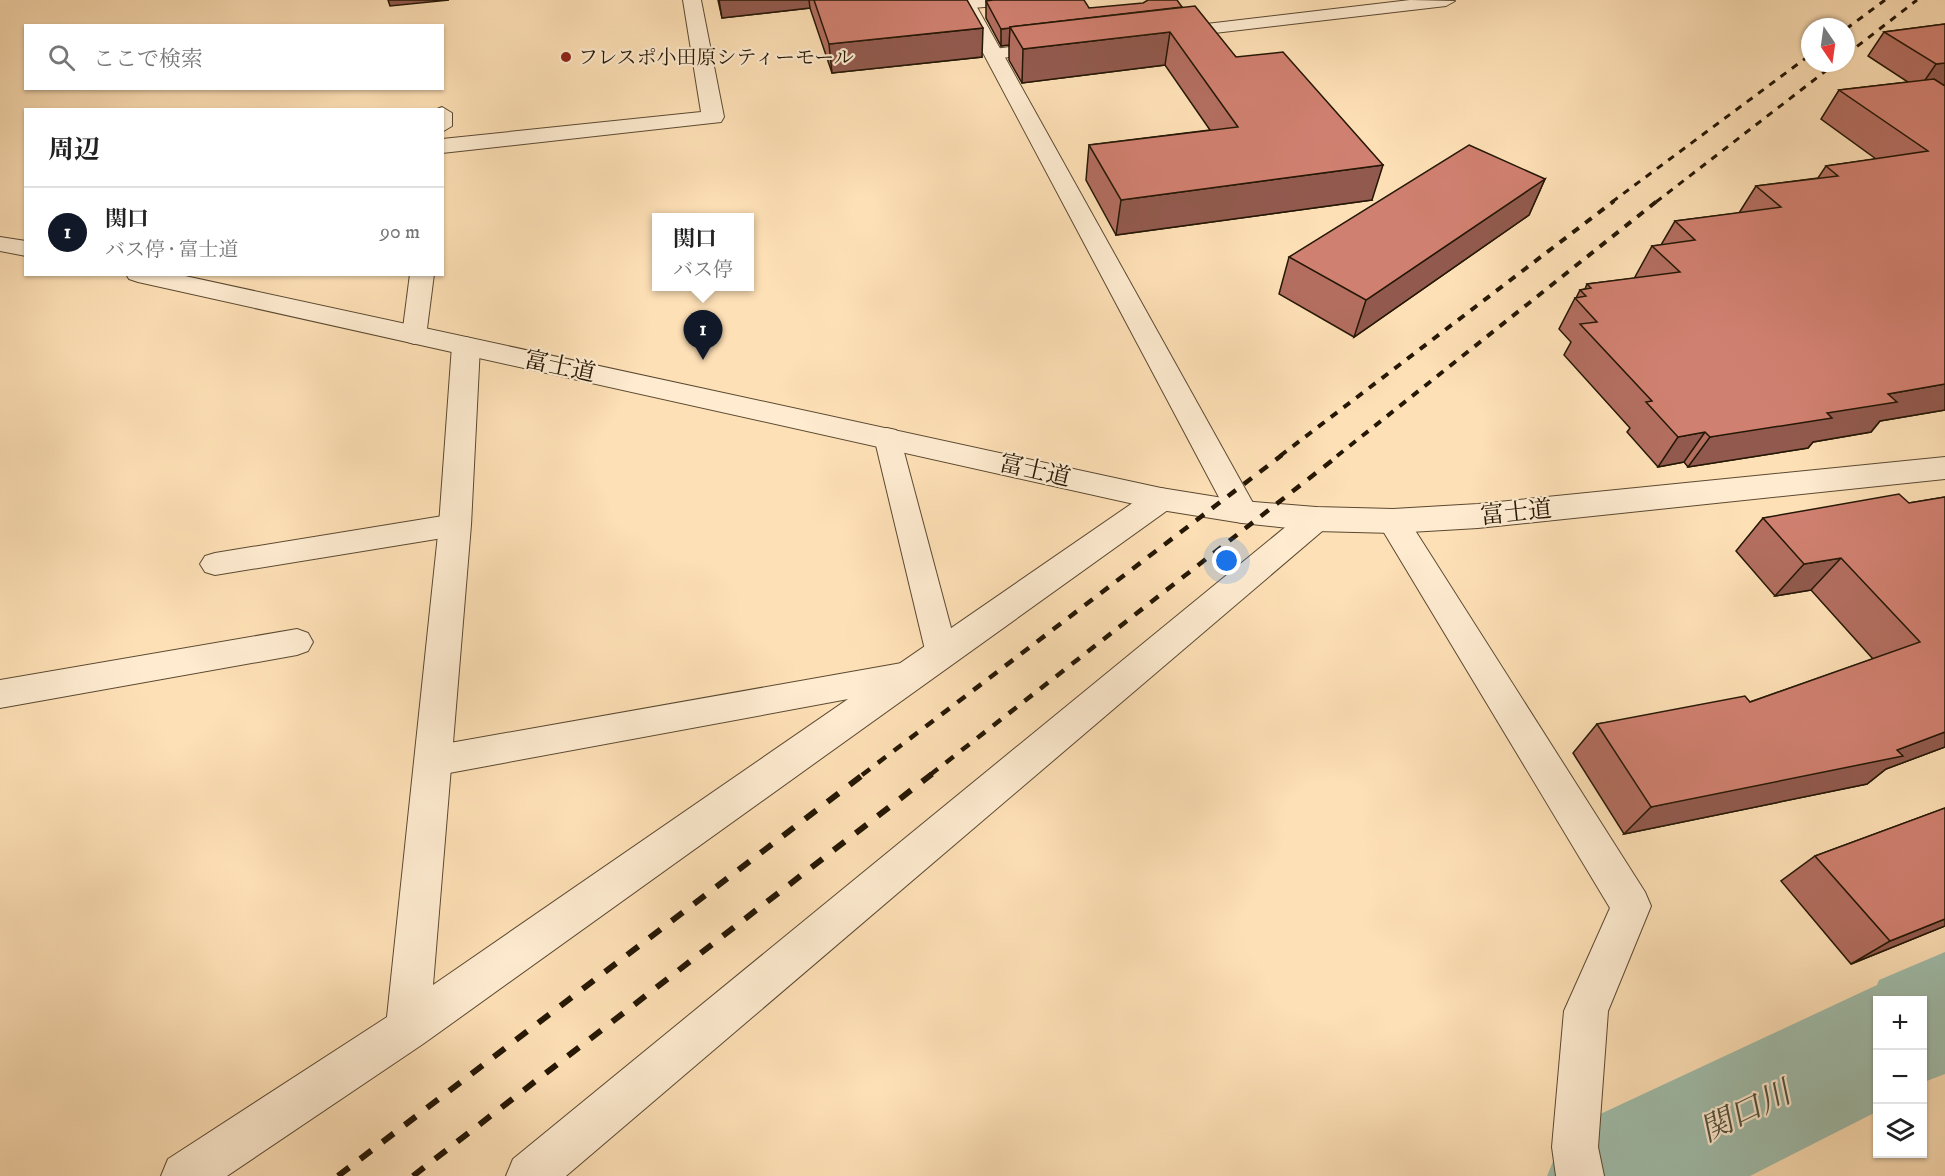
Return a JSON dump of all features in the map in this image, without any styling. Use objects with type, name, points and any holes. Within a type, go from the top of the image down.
[{"type":"street","points":[[444,146],[713,117],[692,0]]},
{"type":"street","points":[[966,2],[1242,512]]},
{"type":"street","points":[[0,244],[24,249]]},
{"type":"street","name":"富士道","points":[[147,276],[1161,499],[1242,512],[1317,519],[1393,520],[1478,516],[1945,468]]},
{"type":"street","points":[[408,1029],[455,525],[466,346]]},
{"type":"street","points":[[185,1176],[408,1029],[1161,499]]},
{"type":"street","points":[[530,1176],[1317,519]]},
{"type":"street","points":[[1393,520],[1631,906],[1586,1011],[1577,1161]]},
{"type":"lane","points":[[966,2],[1008,0]]},
{"type":"lane","points":[[1149,36],[1446,0]]},
{"type":"lane","points":[[994,54],[1065,45]]},
{"type":"lane","points":[[414,336],[422,276]]},
{"type":"lane","points":[[433,760],[927,664],[887,437]]},
{"type":"lane","points":[[215,564],[455,525]]},
{"type":"lane","points":[[0,694],[297,642]]},
{"type":"building","points":[[814,0],[967,0],[983,28],[829,44]]},
{"type":"building","points":[[1084,0],[1089,8],[1143,3],[1148,0],[1177,0],[1182,7],[1001,29],[986,1]]},
{"type":"building","points":[[1195,6],[1236,57],[1283,52],[1383,165],[1121,200],[1089,145],[1238,127],[1170,32],[1023,49],[1010,27]]},
{"type":"building","points":[[1945,24],[1945,63],[1936,64],[1884,32]]},
{"type":"building","points":[[1934,79],[1945,86],[1945,384],[1888,394],[1897,402],[1827,413],[1832,418],[1710,437],[1705,432],[1678,437],[1646,402],[1652,401],[1580,324],[1597,322],[1575,298],[1586,296],[1580,290],[1591,288],[1587,284],[1680,272],[1652,246],[1695,240],[1675,221],[1781,207],[1756,186],[1838,176],[1826,166],[1928,151],[1839,90]]},
{"type":"building","points":[[1469,145],[1545,179],[1366,300],[1289,257]]},
{"type":"building","points":[[1899,494],[1909,503],[1945,497],[1945,732],[1897,750],[1903,756],[1651,807],[1597,724],[1745,696],[1750,702],[1920,642],[1841,558],[1804,564],[1763,518]]},
{"type":"building","points":[[1945,808],[1945,919],[1890,941],[1815,856]]},
{"type":"waterway","name":"関口川","points":[[1927,1021],[1945,1012]]},
{"type":"waterway","name":"関口川","points":[[1612,1176],[1873,1048]]},
{"type":"railway","points":[[1855,22],[1885,0]]},
{"type":"railway","points":[[1855,48],[1917,0]]},
{"type":"railway","points":[[1612,202],[1801,62]]},
{"type":"railway","points":[[1656,202],[1824,72]]},
{"type":"railway","points":[[1280,456],[1614,201]]},
{"type":"railway","points":[[1337,456],[1657,201]]},
{"type":"railway","points":[[862,775],[1282,455]]},
{"type":"railway","points":[[930,775],[1339,455]]},
{"type":"railway","points":[[338,1176],[864,774]]},
{"type":"railway","points":[[413,1176],[932,774]]},
{"type":"place","name":"フレスポ小田原シティーモール","points":[[566,57]]},
{"type":"place","name":"関口","points":[[703,360]]}]
